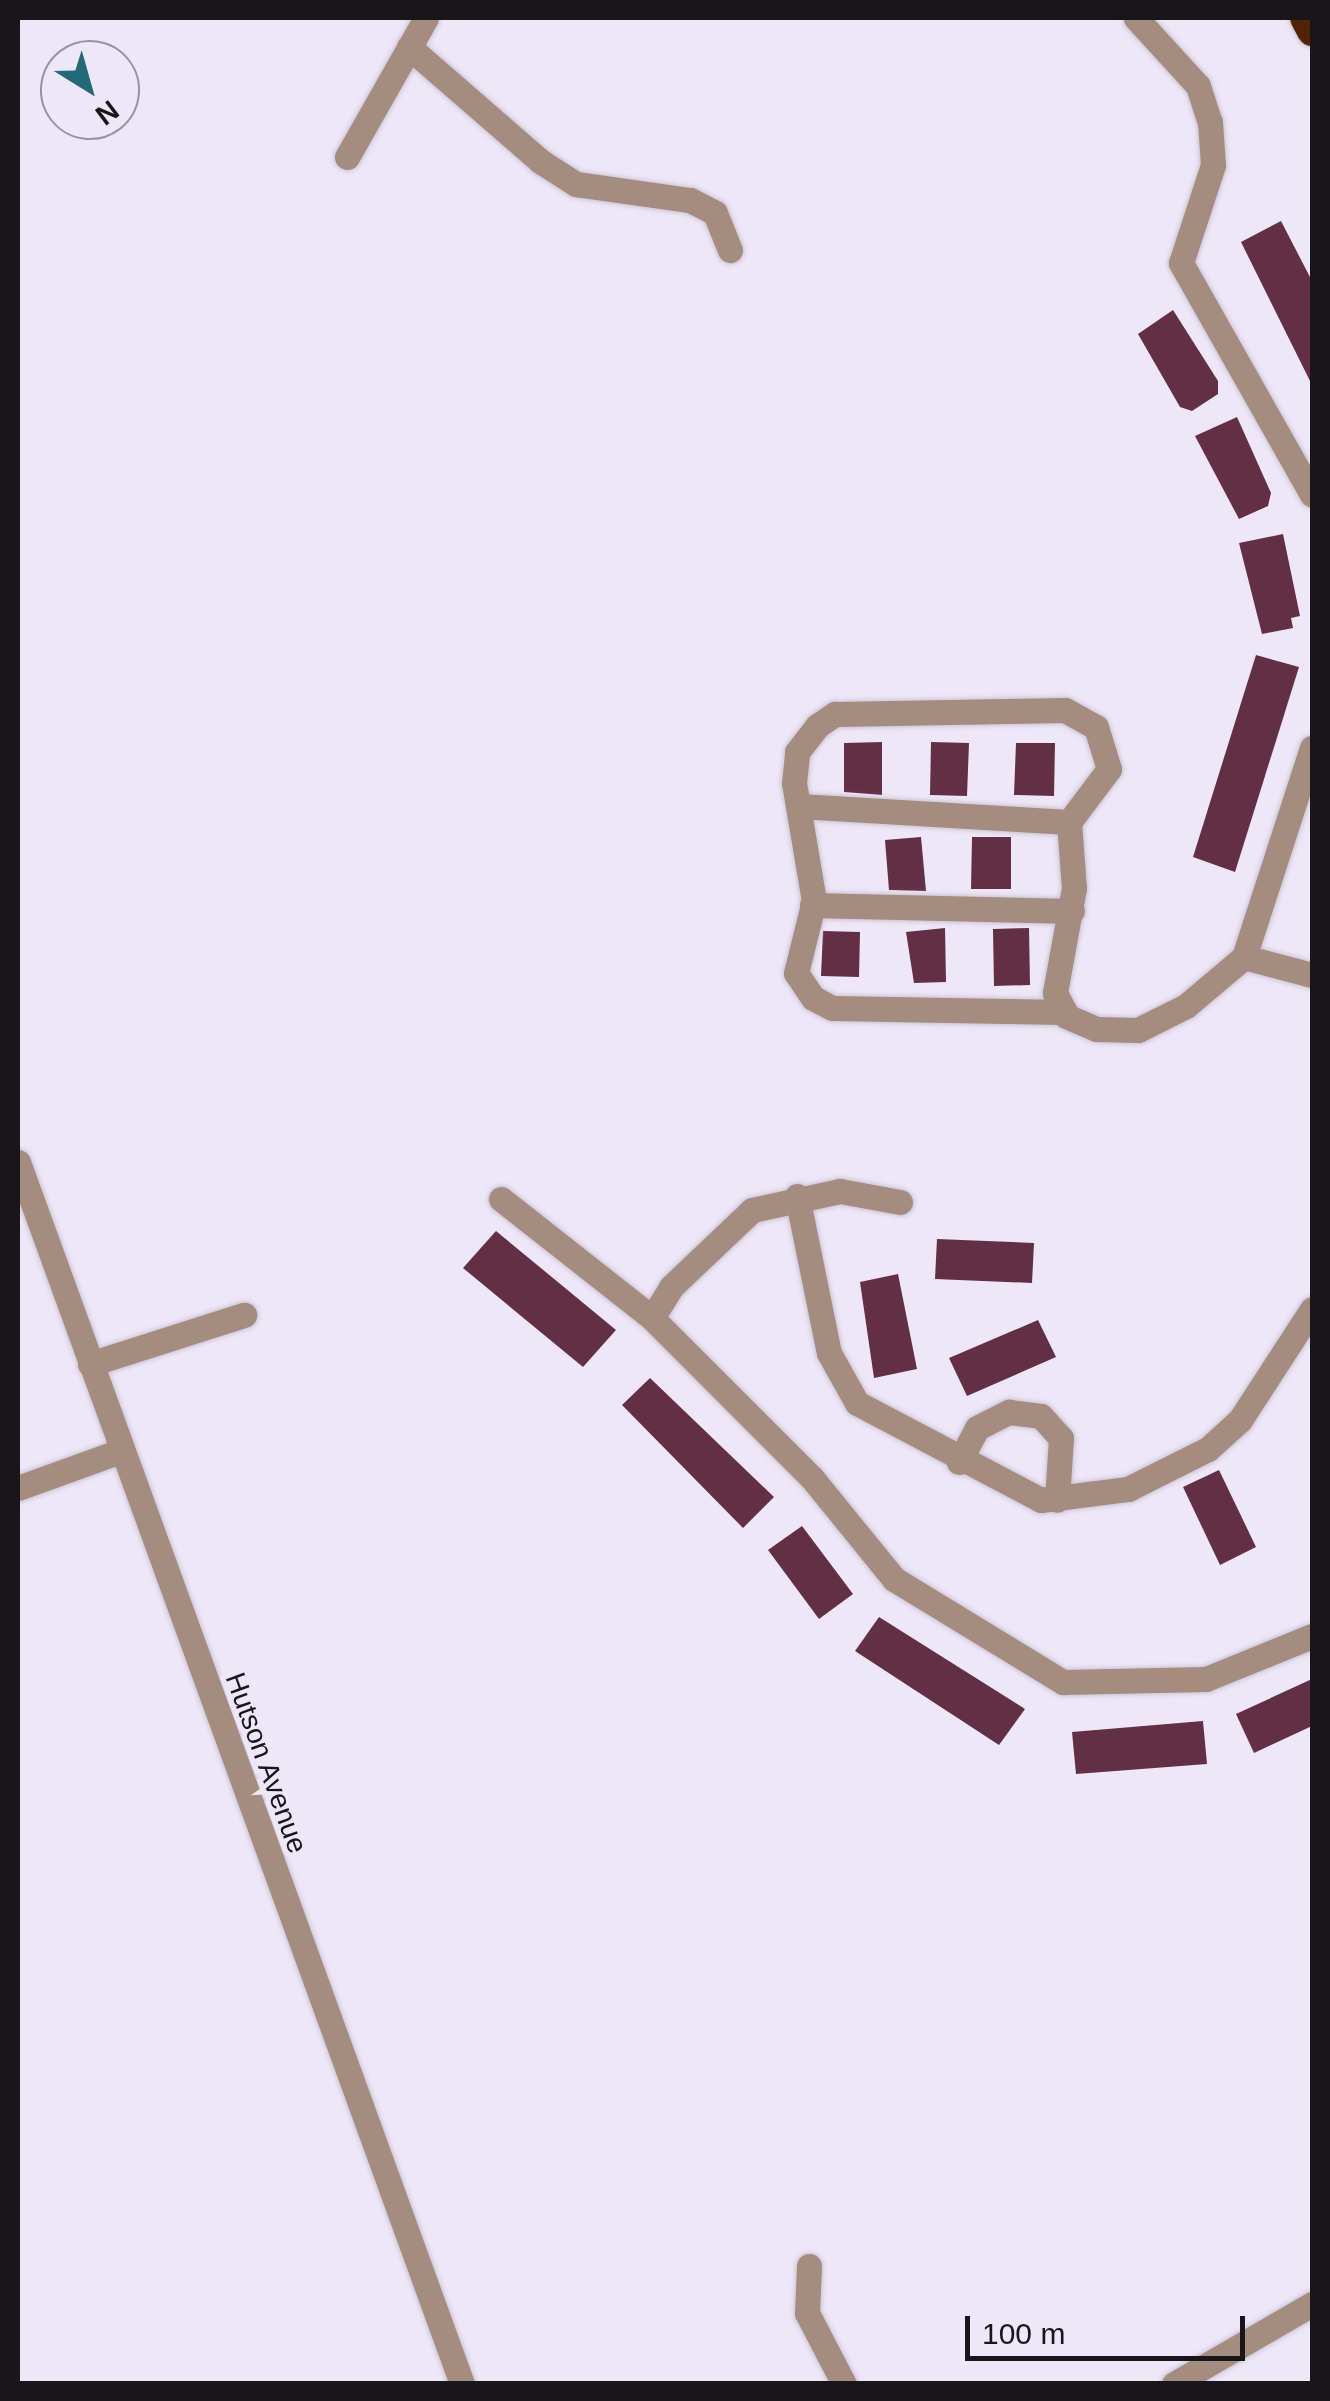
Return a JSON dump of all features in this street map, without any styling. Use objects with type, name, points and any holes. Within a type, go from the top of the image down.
[{"type":"highway","points":[[1305,18],[1312,32]]},
{"type":"street","points":[[347,157],[426,18]]},
{"type":"street","points":[[1136,18],[1198,86],[1210,122],[1213,165],[1181,263],[1312,496]]},
{"type":"street","points":[[410,47],[576,184],[690,200],[715,214],[730,250]]},
{"type":"street","points":[[1065,1012],[1055,994],[1072,912],[1069,822],[1110,770],[1096,727],[1066,710],[835,714],[797,752],[799,806],[812,906],[796,973],[832,1008],[1065,1012],[1096,1029],[1138,1030],[1186,1006],[1244,956],[1312,748]]},
{"type":"street","points":[[799,806],[1069,822]]},
{"type":"street","points":[[812,906],[1072,912]]},
{"type":"street","points":[[1244,956],[1312,974]]},
{"type":"street","name":"Hutson Avenue","points":[[18,1162],[462,2384]]},
{"type":"street","points":[[652,1318],[737,1220],[797,1196],[840,1191],[900,1202]]},
{"type":"street","points":[[797,1196],[840,1382],[857,1403],[959,1462],[1057,1500],[1128,1489],[1208,1449],[1240,1420],[1312,1308]]},
{"type":"street","points":[[501,1199],[652,1318],[812,1478],[894,1578],[1063,1682],[1206,1679],[1312,1636]]},
{"type":"street","points":[[90,1364],[244,1314]]},
{"type":"street","points":[[959,1462],[977,1428],[1009,1412],[1041,1416],[1061,1438],[1057,1500]]},
{"type":"street","points":[[18,1488],[120,1451]]},
{"type":"street","points":[[809,2266],[807,2312],[844,2384]]},
{"type":"street","points":[[1174,2384],[1312,2304]]},
{"type":"building","points":[[1281,221],[1312,281],[1312,385],[1241,242]]},
{"type":"building","points":[[1173,310],[1218,381],[1218,394],[1192,411],[1180,407],[1138,334]]},
{"type":"building","points":[[1237,417],[1271,493],[1268,506],[1239,519],[1195,436]]},
{"type":"building","points":[[1283,534],[1300,616],[1291,618],[1293,628],[1262,634],[1239,543]]},
{"type":"building","points":[[1256,655],[1299,667],[1235,872],[1193,857]]},
{"type":"building","points":[[882,742],[882,795],[844,792],[844,743]]},
{"type":"building","points":[[931,742],[969,743],[967,796],[930,795]]},
{"type":"building","points":[[1016,743],[1055,743],[1054,796],[1014,795]]},
{"type":"building","points":[[921,837],[926,891],[889,890],[885,840]]},
{"type":"building","points":[[972,837],[1011,837],[1011,889],[971,889]]},
{"type":"building","points":[[945,928],[946,982],[914,983],[906,932]]},
{"type":"building","points":[[1029,928],[1030,985],[994,986],[993,929]]},
{"type":"building","points":[[823,931],[860,932],[859,977],[821,976]]},
{"type":"building","points":[[496,1231],[616,1330],[583,1367],[463,1268]]},
{"type":"building","points":[[937,1239],[1034,1243],[1032,1283],[935,1279]]},
{"type":"building","points":[[898,1274],[917,1369],[874,1378],[860,1282]]},
{"type":"building","points":[[1038,1320],[1056,1357],[967,1396],[949,1358]]},
{"type":"building","points":[[650,1378],[774,1497],[743,1528],[622,1405]]},
{"type":"building","points":[[1219,1470],[1256,1547],[1220,1565],[1183,1487]]},
{"type":"building","points":[[802,1526],[853,1594],[819,1619],[768,1550]]},
{"type":"building","points":[[879,1617],[1025,1709],[999,1745],[855,1651]]},
{"type":"building","points":[[1312,1679],[1312,1726],[1254,1753],[1236,1714]]},
{"type":"building","points":[[1203,1721],[1207,1764],[1076,1774],[1072,1732]]}]
